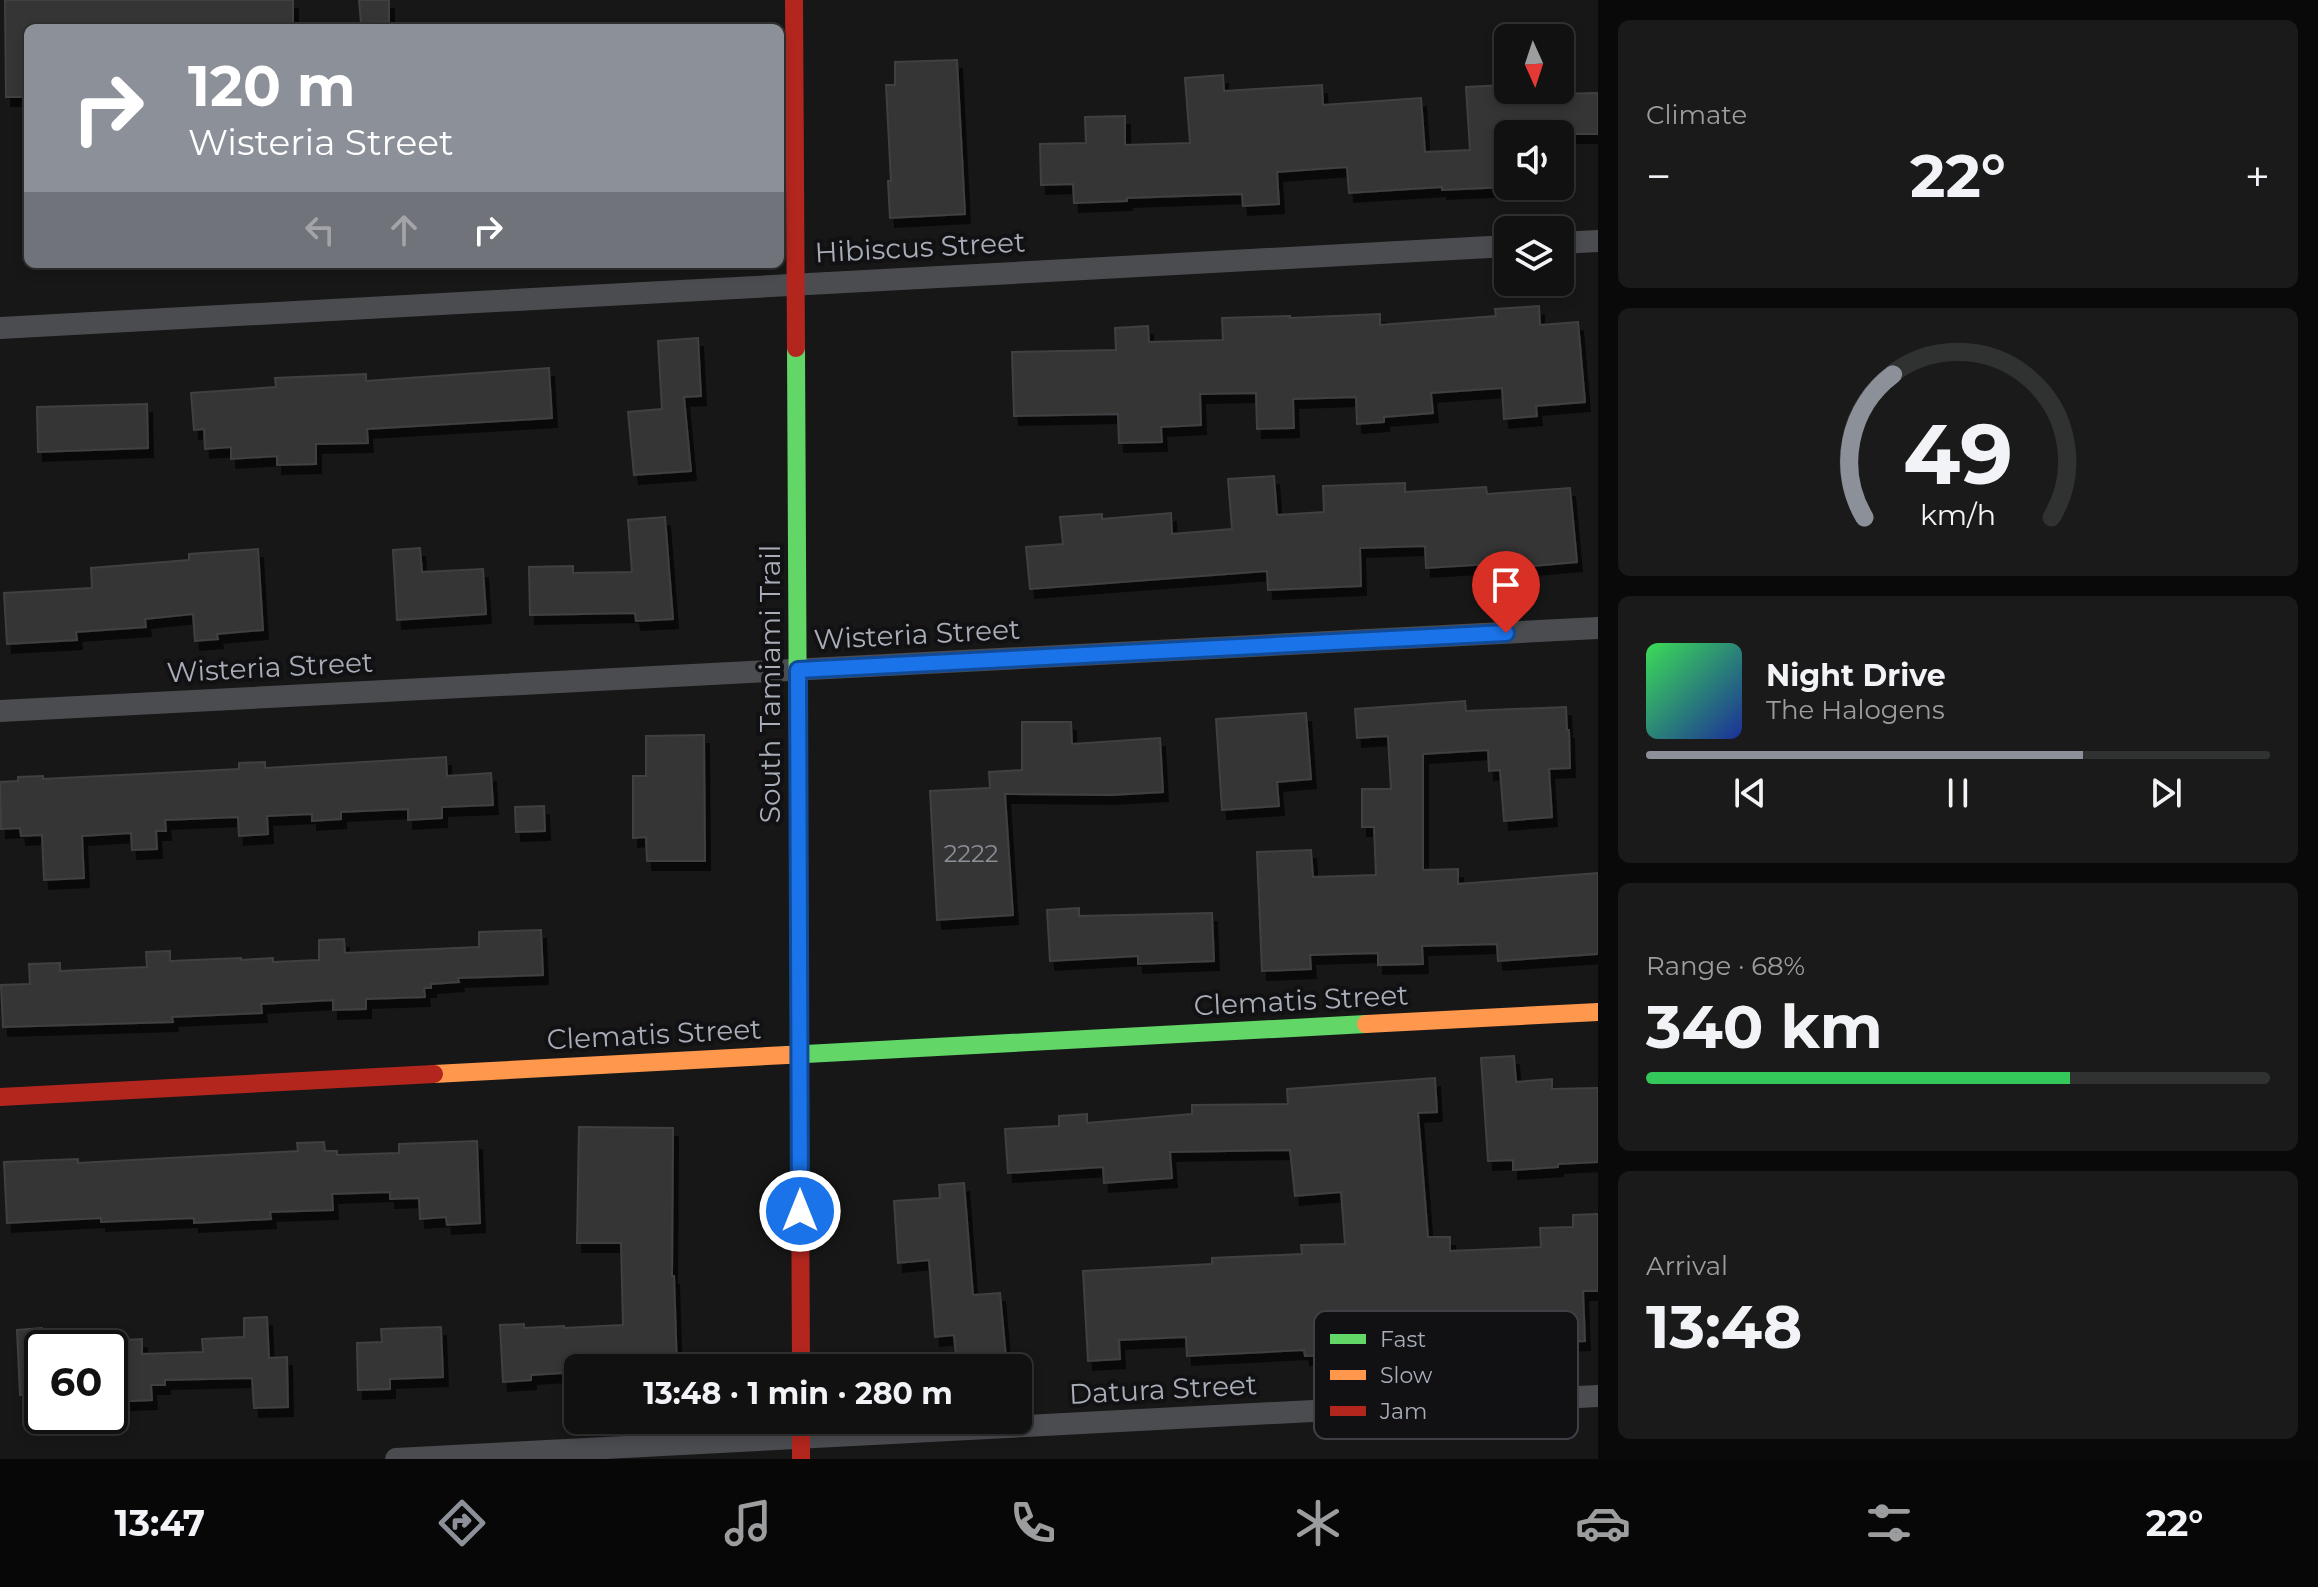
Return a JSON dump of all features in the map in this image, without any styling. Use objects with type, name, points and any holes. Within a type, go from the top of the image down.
[{"type":"street","name":"South Tamiami Trail","points":[[794,0],[801,1354]]},
{"type":"street","points":[[1574,242],[1598,241]]},
{"type":"street","name":"Hibiscus Street","points":[[0,328],[1494,247]]},
{"type":"street","name":"Wisteria Street","points":[[0,711],[1598,628]]},
{"type":"street","name":"Clematis Street","points":[[0,1097],[1598,1012]]},
{"type":"street","name":"Datura Street","points":[[1578,1397],[1598,1396]]},
{"type":"street","name":"Datura Street","points":[[396,1459],[1314,1411]]},
{"type":"building","points":[[5,0],[293,0],[293,24],[24,24],[24,97],[6,97]]},
{"type":"building","points":[[359,0],[389,0],[389,22],[361,23]]},
{"type":"building","points":[[957,60],[965,214],[890,218],[886,85],[895,85],[895,62]]},
{"type":"building","points":[[1223,75],[1224,91],[1322,85],[1323,105],[1421,98],[1425,152],[1470,150],[1466,87],[1494,86],[1494,104],[1574,104],[1574,94],[1598,93],[1598,134],[1574,134],[1574,120],[1494,120],[1494,188],[1442,190],[1442,187],[1349,193],[1347,167],[1277,172],[1279,204],[1243,206],[1242,194],[1074,203],[1073,184],[1041,185],[1040,144],[1086,143],[1085,117],[1125,116],[1125,145],[1190,143],[1185,78]]},
{"type":"building","points":[[1539,306],[1540,325],[1578,322],[1585,402],[1536,406],[1537,416],[1504,419],[1502,388],[1431,393],[1433,413],[1384,417],[1384,422],[1357,424],[1356,397],[1293,399],[1294,428],[1257,429],[1256,393],[1200,394],[1201,425],[1161,427],[1162,442],[1119,443],[1118,414],[1014,416],[1012,352],[1116,350],[1115,328],[1148,326],[1149,342],[1223,340],[1222,318],[1380,314],[1380,325],[1496,316],[1495,309]]},
{"type":"building","points":[[698,338],[701,396],[684,397],[691,471],[634,475],[628,412],[662,409],[658,341]]},
{"type":"building","points":[[549,368],[552,418],[367,429],[368,443],[316,444],[316,464],[277,465],[277,456],[231,459],[231,447],[205,449],[204,429],[194,430],[191,393],[276,387],[275,378],[366,374],[366,381]]},
{"type":"building","points":[[147,404],[148,448],[38,452],[37,407]]},
{"type":"building","points":[[1274,476],[1277,515],[1324,512],[1323,486],[1405,483],[1405,492],[1486,487],[1487,494],[1570,488],[1577,562],[1508,568],[1507,563],[1426,568],[1425,546],[1360,548],[1361,586],[1268,590],[1267,571],[1030,589],[1026,547],[1063,544],[1060,517],[1102,514],[1102,519],[1171,513],[1172,534],[1232,529],[1228,479]]},
{"type":"building","points":[[665,517],[673,619],[636,621],[635,613],[530,615],[529,567],[573,566],[573,573],[632,572],[628,520]]},
{"type":"building","points":[[420,548],[422,572],[483,569],[486,614],[397,620],[393,550]]},
{"type":"building","points":[[258,549],[263,630],[217,634],[218,639],[195,641],[193,614],[145,619],[146,627],[76,632],[77,640],[7,644],[4,593],[92,588],[91,568],[189,560],[189,554]]},
{"type":"building","points":[[1465,701],[1466,711],[1566,707],[1570,768],[1549,769],[1552,817],[1504,821],[1500,770],[1489,771],[1488,750],[1423,754],[1423,870],[1458,869],[1458,884],[1598,873],[1598,954],[1498,961],[1497,944],[1422,946],[1423,964],[1378,965],[1378,953],[1310,955],[1311,969],[1262,971],[1257,852],[1311,850],[1313,877],[1376,875],[1374,827],[1362,827],[1362,789],[1391,789],[1388,736],[1357,738],[1355,709]]},
{"type":"building","points":[[1306,713],[1311,779],[1277,782],[1279,806],[1222,810],[1216,719]]},
{"type":"building","points":[[1022,722],[1071,722],[1072,744],[1160,738],[1163,792],[1005,794],[1013,915],[937,920],[930,791],[990,788],[989,772],[1022,770]]},
{"type":"building","points":[[704,735],[705,861],[647,861],[646,837],[633,838],[633,776],[646,776],[646,736]]},
{"type":"building","points":[[446,757],[447,776],[491,773],[493,805],[442,807],[442,818],[408,820],[408,809],[341,812],[341,819],[312,821],[312,814],[267,816],[268,834],[239,836],[238,817],[165,820],[166,831],[156,831],[157,849],[132,850],[131,833],[82,836],[84,878],[44,880],[42,835],[21,836],[20,828],[1,829],[0,782],[18,781],[18,777],[43,776],[43,779],[239,769],[239,763],[265,762],[265,768]]},
{"type":"building","points":[[544,806],[545,831],[516,832],[515,807]]},
{"type":"building","points":[[1079,908],[1079,916],[1212,913],[1214,961],[1138,964],[1138,956],[1050,961],[1047,910]]},
{"type":"building","points":[[541,930],[543,975],[458,978],[459,982],[431,984],[431,988],[424,988],[425,997],[366,999],[366,1009],[333,1010],[333,1000],[261,1004],[262,1013],[172,1017],[173,1022],[3,1027],[1,985],[30,984],[29,964],[60,963],[60,971],[147,967],[146,952],[170,951],[170,961],[241,958],[273,958],[273,962],[319,960],[319,940],[344,939],[345,953],[479,947],[479,932]]},
{"type":"building","points":[[1514,1056],[1516,1082],[1552,1079],[1552,1089],[1598,1088],[1598,1162],[1513,1170],[1513,1160],[1488,1161],[1481,1058]]},
{"type":"building","points":[[1435,1078],[1437,1112],[1418,1113],[1428,1237],[1450,1237],[1450,1251],[1541,1247],[1540,1228],[1573,1227],[1573,1215],[1598,1214],[1598,1291],[1583,1291],[1585,1341],[1578,1341],[1578,1311],[1314,1311],[1314,1356],[1305,1356],[1304,1350],[1187,1356],[1186,1337],[1119,1340],[1120,1359],[1088,1361],[1083,1271],[1212,1264],[1212,1258],[1302,1254],[1301,1245],[1345,1244],[1341,1192],[1295,1196],[1290,1150],[1170,1152],[1172,1178],[1104,1183],[1103,1167],[1008,1173],[1005,1129],[1059,1126],[1059,1116],[1087,1114],[1087,1123],[1192,1114],[1192,1105],[1288,1104],[1287,1089]]},
{"type":"building","points":[[579,1127],[673,1128],[672,1276],[677,1354],[564,1354],[564,1373],[531,1375],[531,1380],[503,1382],[500,1325],[564,1328],[623,1325],[621,1243],[577,1243]]},
{"type":"building","points":[[477,1141],[480,1223],[447,1225],[446,1217],[420,1219],[419,1198],[390,1199],[390,1192],[332,1194],[333,1210],[270,1212],[271,1219],[194,1223],[194,1218],[101,1222],[101,1218],[7,1223],[4,1162],[78,1159],[78,1163],[298,1151],[297,1143],[324,1142],[325,1151],[337,1151],[337,1155],[399,1153],[399,1144]]},
{"type":"building","points":[[964,1183],[973,1295],[1000,1293],[1006,1354],[956,1354],[954,1335],[935,1337],[929,1260],[898,1263],[894,1201],[940,1198],[939,1185]]},
{"type":"building","points":[[267,1317],[269,1358],[287,1357],[288,1407],[254,1408],[252,1378],[165,1380],[165,1385],[151,1385],[152,1400],[128,1401],[128,1340],[142,1339],[142,1354],[203,1352],[202,1339],[244,1337],[244,1318]]},
{"type":"building","points":[[441,1327],[443,1377],[390,1379],[390,1389],[358,1390],[357,1343],[382,1342],[381,1329]]},
{"type":"building","points":[[42,1328],[24,1330],[24,1395],[20,1395],[17,1330]]},
{"type":"traffic: fast","points":[[796,348],[799,960]]},
{"type":"traffic: fast","points":[[787,1055],[1366,1024]]},
{"type":"traffic: slow","points":[[1366,1024],[1598,1012]]},
{"type":"traffic: slow","points":[[434,1074],[787,1055]]},
{"type":"traffic: jam","points":[[794,0],[796,348]]},
{"type":"traffic: jam","points":[[799,960],[801,1354]]},
{"type":"traffic: jam","points":[[0,1097],[434,1074]]},
{"type":"traffic: jam","points":[[801,1434],[801,1459]]},
{"type":"route","points":[[800,1211],[798,670],[1506,633]]}]
